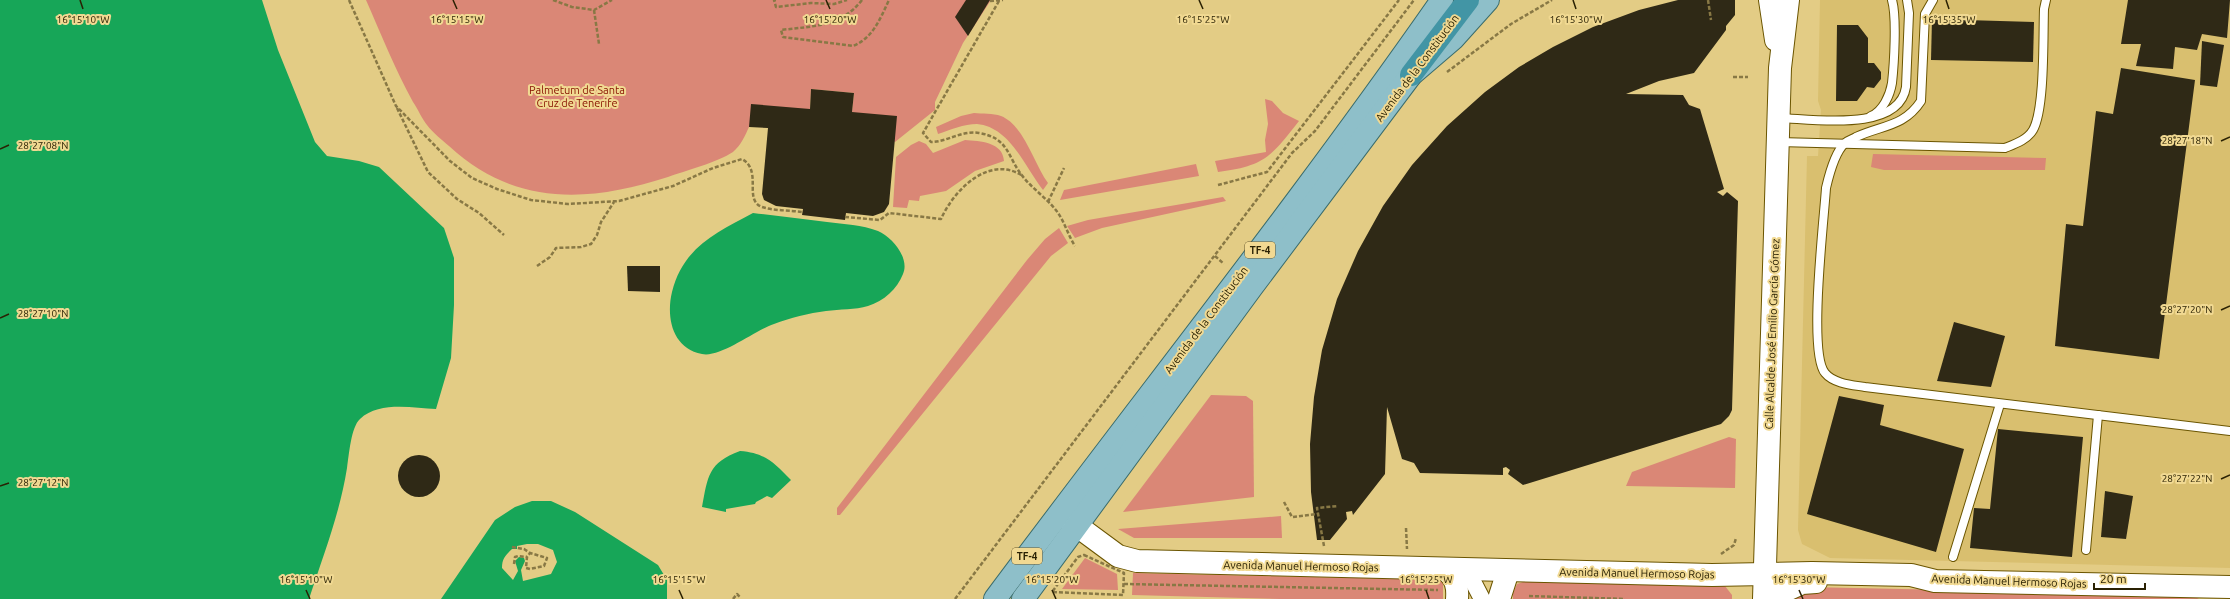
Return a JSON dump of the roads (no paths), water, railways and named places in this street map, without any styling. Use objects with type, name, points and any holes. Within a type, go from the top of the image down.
[{"type":"highway","name":"Avenida de la Constitución","points":[[1411,75],[1468,0]]},
{"type":"main road","name":"Avenida de la Constitución","points":[[995,599],[1245,270],[1398,64],[1442,0]]},
{"type":"main road","points":[[1411,75],[1453,39],[1488,0]]},
{"type":"main road","name":"Avenida de la Constitución","points":[[1023,599],[1252,287],[1411,75]]},
{"type":"street","name":"Calle Alcalde José Emilio García Gómez","points":[[1770,0],[1780,68]]},
{"type":"street","name":"Calle Alcalde José Emilio García Gómez","points":[[1765,599],[1764,574],[1780,68],[1788,0]]},
{"type":"street","name":"Avenida Manuel Hermoso Rojas","points":[[1059,513],[1118,556],[1137,561],[1454,582],[1508,571],[1712,575],[1911,575],[1935,581],[2206,593],[2230,587]]},
{"type":"street","points":[[1499,599],[1508,571]]},
{"type":"street","points":[[1765,599],[1802,583],[1914,585],[1935,581]]},
{"type":"street","points":[[1454,582],[1482,599]]},
{"type":"lane","points":[[1860,120],[1874,114],[1883,106],[1892,84],[1894,41],[1892,0]]},
{"type":"lane","points":[[1897,0],[1909,13]]},
{"type":"lane","points":[[1779,118],[1860,120],[1887,112],[1904,97],[1909,13],[1907,0]]},
{"type":"lane","points":[[1933,0],[1925,14],[1921,101],[1913,113],[1901,121],[1862,134],[1845,143],[1832,166],[1826,188],[1816,331],[1820,361],[1825,374],[1837,381],[1865,387],[2230,431]]},
{"type":"lane","points":[[1778,142],[2005,148],[2017,144],[2026,138],[2032,131],[2039,111],[2044,9],[2046,0]]},
{"type":"lane","points":[[1953,557],[2000,404]]},
{"type":"lane","points":[[2086,550],[2098,415]]},
{"type":"park label","name":"Palmetum de Santa Cruz de Tenerife","points":[[577,96]]}]
